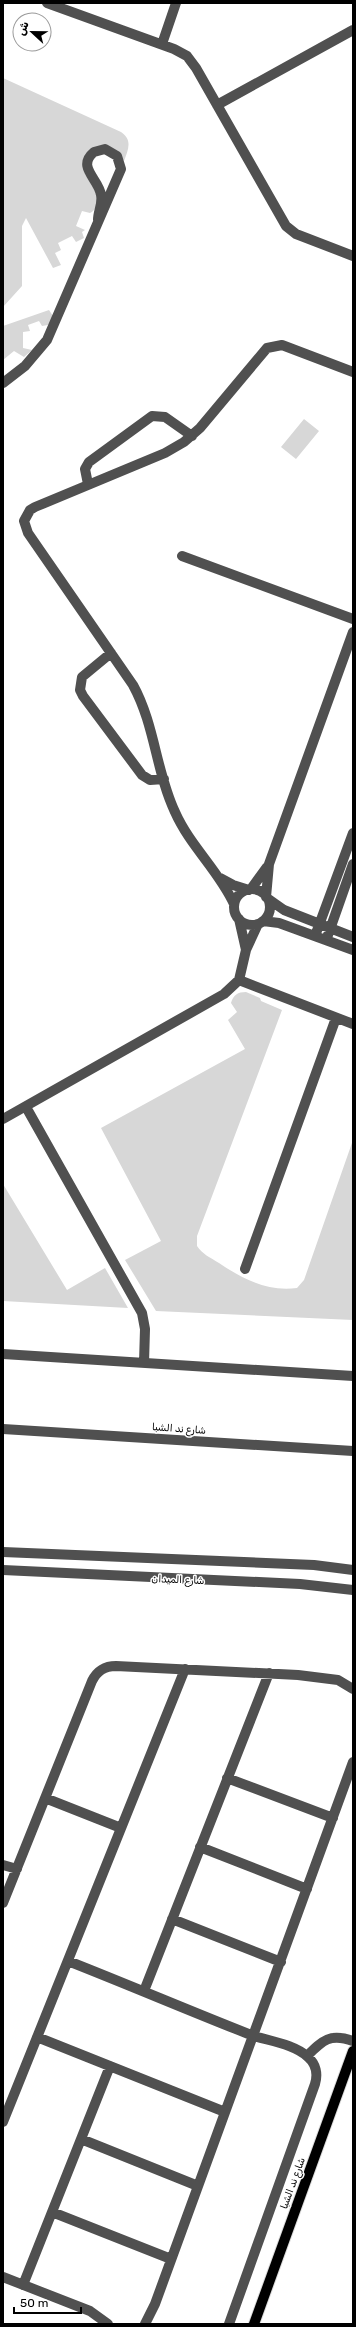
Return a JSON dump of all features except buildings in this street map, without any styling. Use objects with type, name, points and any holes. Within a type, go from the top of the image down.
[{"type":"main road","name":"شارع ند الشبا","points":[[254,2324],[353,2051]]},
{"type":"street","points":[[47,3],[162,44],[180,52],[192,62],[286,226],[296,234],[353,256]]},
{"type":"street","points":[[162,44],[176,3]]},
{"type":"street","points":[[217,105],[353,30]]},
{"type":"street","points":[[3,383],[24,366],[47,340],[98,220],[112,194],[121,169],[117,156],[105,149],[94,152],[87,163],[88,171],[97,183],[101,192],[98,220]]},
{"type":"street","points":[[246,950],[234,904],[219,876],[178,818],[164,779],[138,694],[25,528],[26,515],[30,510],[165,452],[192,436],[267,348],[282,345],[353,372]]},
{"type":"street","points":[[88,484],[85,469],[89,462],[152,416],[165,417],[192,436]]},
{"type":"street","points":[[182,556],[353,619]]},
{"type":"street","points":[[234,904],[240,895],[250,890],[269,864],[353,632]]},
{"type":"street","points":[[111,653],[82,677],[80,690],[142,775],[150,780],[164,779]]},
{"type":"street","points":[[314,936],[353,833]]},
{"type":"street","points":[[3,1119],[224,994],[239,980],[246,950],[261,923],[270,911],[267,898],[269,864]]},
{"type":"street","points":[[326,940],[353,864]]},
{"type":"street","points":[[219,876],[233,885],[260,891],[281,908],[353,937]]},
{"type":"street","points":[[239,919],[248,925],[279,923],[353,950]]},
{"type":"street","points":[[239,980],[353,1024]]},
{"type":"street","points":[[245,1269],[336,1018]]},
{"type":"street","points":[[26,1107],[142,1313],[146,1329],[144,1363]]},
{"type":"street","points":[[3,1354],[353,1376]]},
{"type":"street","name":"شارع ند الشبا","points":[[3,1429],[353,1451]]},
{"type":"street","name":"شارع الميدان","points":[[3,1552],[314,1565],[353,1570]]},
{"type":"street","name":"شارع الميدان","points":[[3,1570],[300,1584],[353,1590]]},
{"type":"street","points":[[3,1903],[92,1681],[99,1671],[110,1666],[269,1673],[330,1678],[346,1683],[353,1689]]},
{"type":"street","points":[[3,2122],[185,1669]]},
{"type":"street","points":[[144,1991],[269,1673]]},
{"type":"street","points":[[145,2324],[155,2304],[353,1762]]},
{"type":"street","points":[[227,1778],[333,1818]]},
{"type":"street","points":[[45,1798],[121,1828]]},
{"type":"street","points":[[200,1848],[307,1889]]},
{"type":"street","points":[[3,1865],[17,1869]]},
{"type":"street","points":[[172,1919],[281,1962]]},
{"type":"street","points":[[68,1961],[307,2056],[316,2072],[315,2084],[229,2324]]},
{"type":"street","points":[[37,2037],[225,2112]]},
{"type":"street","points":[[307,2056],[326,2039],[337,2037],[353,2041]]},
{"type":"street","points":[[23,2285],[110,2066]]},
{"type":"street","points":[[81,2139],[198,2186]]},
{"type":"street","points":[[52,2212],[171,2259]]},
{"type":"street","points":[[3,2277],[90,2311],[108,2324]]},
{"type":"shaded area","points":[[3,78],[121,132],[127,138],[128,145],[124,161],[118,151],[106,146],[83,169],[95,192],[97,203],[95,208],[90,213],[82,211],[76,226],[85,230],[82,232],[84,238],[76,242],[72,236],[58,243],[61,250],[55,253],[61,265],[53,268],[26,218],[22,226],[22,286],[3,307]]},
{"type":"shaded area","points":[[49,310],[53,316],[48,325],[42,326],[39,321],[28,325],[30,331],[23,332],[23,348],[32,350],[24,357],[14,351],[3,360],[3,326]]},
{"type":"shaded area","points":[[304,419],[319,431],[296,459],[281,447]]},
{"type":"shaded area","points":[[246,992],[260,998],[261,1001],[282,1010],[197,1236],[197,1246],[210,1258],[246,1279],[265,1286],[276,1288],[297,1288],[304,1280],[353,1140],[353,1320],[156,1311],[125,1260],[161,1241],[101,1128],[245,1049],[228,1020],[237,1012],[231,1003],[233,998],[238,993]]},
{"type":"shaded area","points":[[3,1184],[67,1290],[105,1268],[128,1308],[3,1301]]}]
